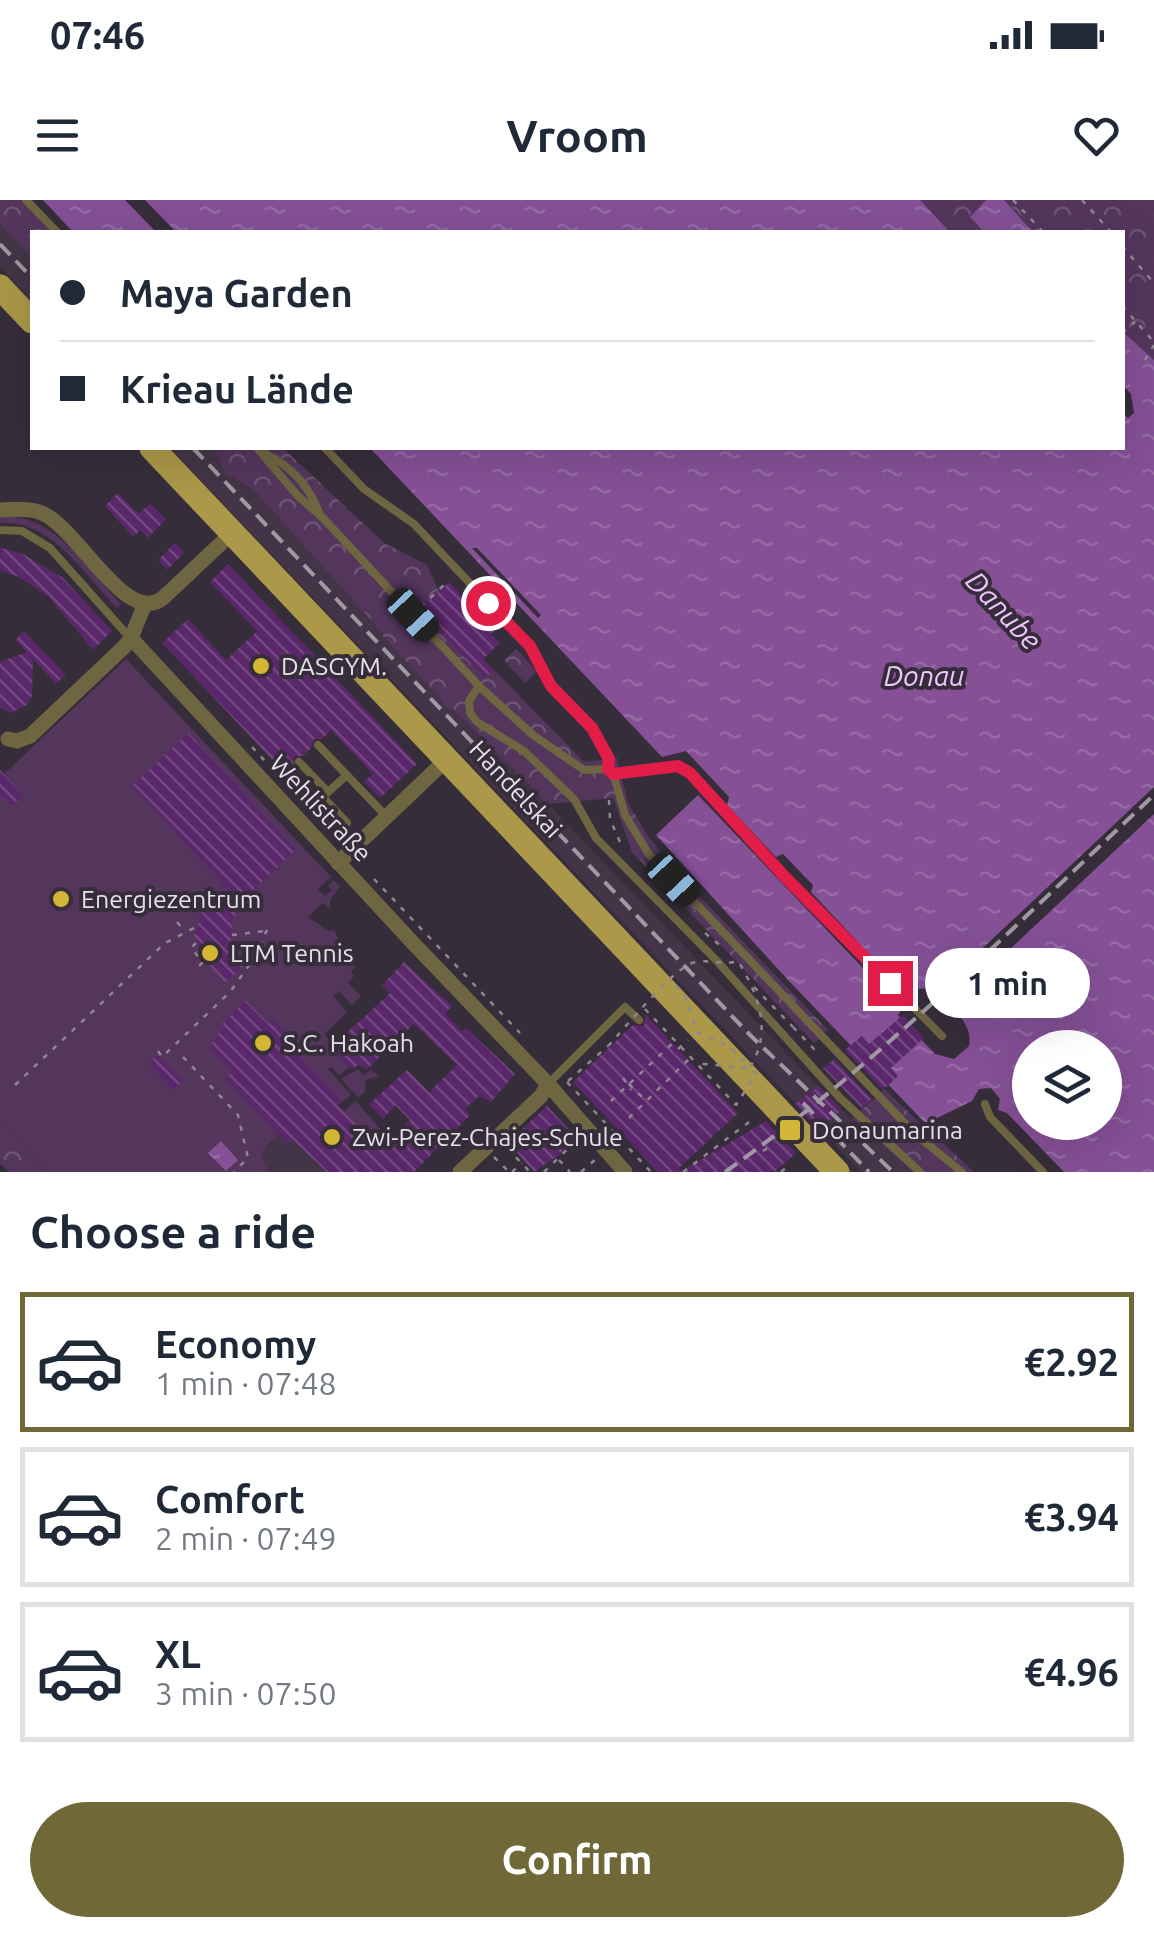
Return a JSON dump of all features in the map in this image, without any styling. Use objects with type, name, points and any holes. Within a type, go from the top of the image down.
[{"type":"main road","points":[[0,286],[30,319]]},
{"type":"main road","name":"Handelskai","points":[[154,450],[837,1172]]},
{"type":"street","points":[[0,510],[41,512],[63,523],[122,592],[144,606],[155,605],[164,598],[232,533]]},
{"type":"street","points":[[8,739],[18,741],[30,736],[131,638],[144,606]]},
{"type":"street","name":"Wehlistraße","points":[[131,638],[548,1084],[584,1133],[624,1172]]},
{"type":"street","points":[[338,862],[447,759]]},
{"type":"street","points":[[460,1172],[548,1084]]},
{"type":"street","name":"Wehlistraße","points":[[584,1133],[638,1172]]},
{"type":"lane","points":[[26,200],[55,230]]},
{"type":"lane","points":[[260,450],[284,463],[310,490],[320,516],[479,686],[533,735],[584,770],[678,766],[690,773],[785,877],[942,1036]]},
{"type":"lane","points":[[327,450],[364,489],[414,524],[530,646],[551,686],[592,728],[609,759],[625,815],[648,853],[914,1132],[962,1172]]},
{"type":"lane","points":[[0,530],[22,531],[50,548],[131,638]]},
{"type":"lane","points":[[479,686],[469,701],[470,713],[477,722],[524,752],[574,798],[596,838],[716,960],[840,1098],[920,1172]]},
{"type":"lane","points":[[318,745],[386,816]]},
{"type":"lane","points":[[299,762],[328,792]]},
{"type":"lane","points":[[347,774],[323,796],[347,823]]},
{"type":"lane","points":[[548,1084],[625,1006],[640,1020]]},
{"type":"lane","points":[[986,1104],[990,1116],[1043,1172]]},
{"type":"path","points":[[1013,200],[1041,230]]},
{"type":"path","points":[[1082,200],[1108,230]]},
{"type":"path","points":[[1125,249],[1154,282]]},
{"type":"path","points":[[1125,309],[1154,343],[1145,360]]},
{"type":"path","points":[[1125,330],[1136,321]]},
{"type":"path","points":[[413,615],[449,580],[452,583]]},
{"type":"path","points":[[488,603],[507,585]]},
{"type":"path","points":[[369,874],[526,1039]]},
{"type":"path","points":[[178,922],[185,931]]},
{"type":"path","points":[[15,1083],[165,944],[196,926]]},
{"type":"path","points":[[158,1052],[162,1057],[230,992],[250,964],[266,930],[232,935]]},
{"type":"path","points":[[196,943],[191,948],[203,962],[198,967]]},
{"type":"path","points":[[652,1172],[603,1116],[566,1082],[579,1074],[670,980],[689,964],[708,960],[729,964],[738,961],[753,986],[763,1038],[750,1066]]},
{"type":"path","points":[[644,1008],[736,1105],[756,1074],[729,1046],[697,1032],[684,993],[670,980]]},
{"type":"path","points":[[753,986],[814,1049]]},
{"type":"path","points":[[786,1029],[782,1025],[798,1010]]},
{"type":"path","points":[[612,1101],[674,1042]]},
{"type":"path","points":[[184,1057],[238,1115],[248,1158],[234,1172]]},
{"type":"path","points":[[629,1118],[690,1058]]},
{"type":"path","points":[[696,1064],[712,1063],[728,1069],[750,1066]]},
{"type":"path","points":[[631,1090],[623,1078],[646,1101]]},
{"type":"path","points":[[684,1172],[749,1122]]},
{"type":"path","points":[[544,1172],[584,1133]]},
{"type":"path","points":[[763,1151],[770,1146]]},
{"type":"path","points":[[486,1149],[510,1172],[522,1164]]},
{"type":"path","points":[[512,1152],[530,1172]]},
{"type":"path","points":[[581,1172],[599,1156]]},
{"type":"path","points":[[558,1159],[570,1172]]},
{"type":"path","points":[[781,1172],[787,1167]]},
{"type":"shaded area","points":[[0,224],[30,256],[30,299],[0,266]]},
{"type":"shaded area","points":[[172,450],[213,450],[224,473],[253,489],[384,633],[445,707],[455,711],[548,804],[839,1108],[913,1172],[861,1172]]},
{"type":"shaded area","name":"Zwi-Perez-Chajes-Schule","points":[[304,1128],[406,1172],[268,1172],[261,1154],[270,1141],[278,1134]]},
{"type":"green space","points":[[0,200],[32,200],[60,230],[30,230],[30,256],[0,224]]},
{"type":"green space","points":[[920,200],[986,200],[970,217],[982,230],[948,230]]},
{"type":"green space","points":[[1004,200],[1154,200],[1154,360],[1125,334],[1125,230],[1031,230]]},
{"type":"green space","points":[[213,450],[285,450],[384,543],[427,565],[439,591],[424,613],[485,678],[494,670],[584,762],[617,758],[628,803],[647,835],[682,878],[828,1030],[814,1043],[632,852],[613,798],[548,804],[455,711],[444,707],[443,701],[253,489],[224,473]]},
{"type":"green space","points":[[0,517],[36,523],[53,533],[121,604],[117,608],[51,539],[18,524],[0,523]]},
{"type":"green space","points":[[516,649],[537,671],[525,683],[504,660]]},
{"type":"green space","points":[[126,659],[331,877],[318,889],[325,896],[332,890],[328,886],[334,880],[340,887],[330,900],[330,909],[323,903],[308,917],[329,931],[334,930],[342,946],[339,951],[356,967],[348,983],[361,996],[352,1005],[339,991],[333,996],[347,1012],[324,1034],[349,1067],[339,1076],[331,1067],[328,1069],[351,1095],[287,1144],[277,1134],[261,1154],[268,1172],[47,1172],[0,1120],[0,770],[4,774]]},
{"type":"green space","points":[[358,1069],[364,1075],[371,1070],[379,1076],[366,1080],[365,1092],[358,1098],[341,1079]]},
{"type":"green space","points":[[885,1089],[974,1172],[913,1172],[852,1118]]},
{"type":"green space","points":[[356,1101],[403,1156],[394,1164],[344,1112]]},
{"type":"green space","points":[[0,1120],[47,1172],[10,1172],[0,1164]]},
{"type":"water","points":[[43,200],[125,200],[154,230],[71,230]]},
{"type":"water","points":[[145,200],[920,200],[948,230],[174,230]]},
{"type":"water","points":[[986,200],[1004,200],[1031,230],[982,230],[970,217]]},
{"type":"water","name":"Donau","points":[[1125,334],[1154,360],[1154,1172],[1064,1172],[1033,1140],[1122,1140],[1122,1030],[1012,1030],[1012,1118],[998,1110],[1000,1099],[991,1088],[979,1089],[972,1101],[935,1119],[934,1127],[929,1127],[656,835],[698,795],[902,1009],[898,1015],[935,1054],[954,1059],[969,1046],[963,1021],[930,988],[903,990],[811,892],[813,885],[783,854],[776,857],[727,805],[729,797],[686,751],[662,757],[372,450],[1125,450],[1125,415],[1128,418],[1134,413],[1131,394],[1125,387]]},
{"type":"water","points":[[221,1141],[238,1160],[226,1171],[208,1153]]},
{"type":"pier","points":[[472,548],[477,548],[541,615],[538,618]]},
{"type":"pier","points":[[1154,787],[1154,814],[945,1010],[932,996]]},
{"type":"building","points":[[118,493],[139,514],[150,503],[166,519],[148,538],[140,530],[133,537],[105,506]]},
{"type":"building","points":[[175,543],[184,553],[167,570],[158,560]]},
{"type":"building","points":[[0,548],[21,553],[62,577],[112,631],[93,650],[48,596],[19,577],[0,571]]},
{"type":"building","points":[[228,564],[417,764],[380,798],[364,782],[373,774],[331,730],[322,739],[314,739],[303,756],[295,756],[293,766],[285,773],[162,643],[188,619],[226,660],[257,631],[210,582]]},
{"type":"building","points":[[449,582],[480,616],[485,611],[499,625],[491,634],[500,643],[483,659],[494,670],[485,678],[423,614],[428,609],[424,604]]},
{"type":"building","points":[[24,631],[66,675],[56,684],[33,659],[32,696],[27,705],[11,713],[0,708],[0,662],[27,652],[15,640]]},
{"type":"building","points":[[188,733],[296,850],[241,901],[245,906],[232,919],[231,954],[243,966],[226,983],[196,951],[199,947],[194,935],[197,918],[228,889],[132,786]]},
{"type":"building","points":[[0,770],[23,795],[12,806],[0,794]]},
{"type":"building","points":[[404,962],[452,1006],[445,1013],[462,1031],[466,1028],[515,1074],[491,1102],[479,1096],[465,1109],[470,1115],[414,1172],[327,1172],[292,1139],[287,1144],[225,1078],[232,1072],[209,1048],[223,1028],[220,1026],[246,1001],[268,1023],[272,1019],[286,1032],[281,1037],[341,1100],[337,1104],[380,1149],[410,1120],[395,1105],[383,1119],[369,1104],[407,1070],[429,1092],[457,1065],[414,1024],[367,1069],[358,1065],[352,1070],[337,1054],[343,1048],[339,1040],[390,993],[382,985]]},
{"type":"building","points":[[645,1014],[738,1113],[679,1168],[682,1171],[766,1121],[796,1153],[775,1172],[658,1172],[573,1082],[633,1025],[644,1026]]},
{"type":"building","points":[[903,1015],[924,1038],[891,1068],[898,1076],[883,1090],[845,1050],[862,1036],[869,1044]]},
{"type":"building","points":[[158,1055],[184,1080],[173,1090],[149,1064]]},
{"type":"building","points":[[834,1059],[872,1099],[862,1108],[823,1068]]},
{"type":"building","points":[[819,1086],[842,1110],[818,1129],[795,1104]]},
{"type":"building","points":[[547,1106],[576,1137],[534,1172],[508,1142]]},
{"type":"railway","points":[[0,244],[30,276]]},
{"type":"railway","points":[[195,450],[749,1034],[893,1172]]},
{"type":"railway","points":[[725,1172],[783,1130],[893,1039],[1154,795]]},
{"type":"railway","points":[[803,1103],[869,1172]]},
{"type":"place","name":"DASGYM.","points":[[261,666]]},
{"type":"place","name":"Energiezentrum","points":[[61,899]]},
{"type":"place","name":"LTM Tennis","points":[[210,953]]},
{"type":"place","name":"S.C. Hakoah","points":[[263,1043]]},
{"type":"place","name":"Donaumarina","points":[[790,1130]]},
{"type":"place","name":"Zwi-Perez-Chajes-Schule","points":[[332,1137]]},
{"type":"route","points":[[488,603],[530,646],[551,686],[592,728],[613,774],[678,766],[690,773],[890,983]]},
{"type":"water label","name":"Danube","points":[[1004,610]]}]
